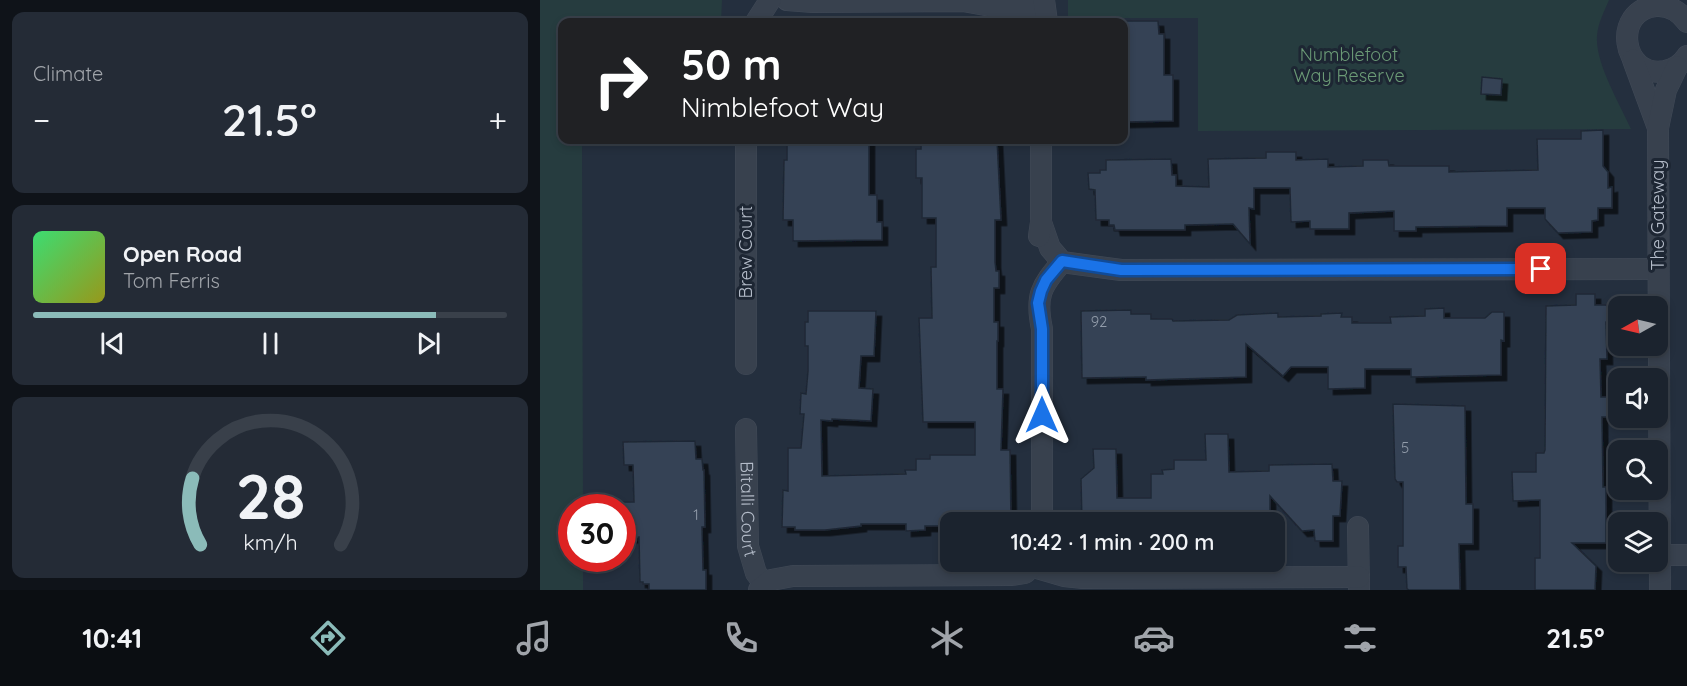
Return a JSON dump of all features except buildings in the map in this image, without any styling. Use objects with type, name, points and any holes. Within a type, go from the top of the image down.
[{"type":"street","points":[[759,18],[770,0]]},
{"type":"street","points":[[787,0],[813,2],[965,0],[996,8],[1037,5],[1045,18]]},
{"type":"street","points":[[1642,5],[1679,11]]},
{"type":"street","name":"The Gateway","points":[[1642,5],[1627,28],[1626,39],[1628,50],[1658,128]]},
{"type":"street","points":[[1633,60],[1640,66],[1659,72],[1684,60]]},
{"type":"street","name":"The Gateway","points":[[1660,512],[1658,128],[1666,90],[1684,60]]},
{"type":"street","name":"Brew Court","points":[[746,144],[746,364]]},
{"type":"street","points":[[1041,144],[1041,222],[1059,269],[1042,329],[1042,512]]},
{"type":"street","points":[[1059,269],[1658,269]]},
{"type":"street","name":"Bitalli Court","points":[[746,429],[747,546],[762,587]]},
{"type":"street","points":[[1054,572],[1064,576],[1083,578],[1359,584],[1358,527]]},
{"type":"street","points":[[1668,555],[1687,555]]},
{"type":"street","points":[[762,587],[771,580],[793,576],[1012,575],[1025,572]]},
{"type":"street","name":"The Gateway","points":[[1660,572],[1660,590]]},
{"type":"green space","points":[[540,0],[722,0],[721,18],[558,18],[558,144],[582,144],[583,494],[558,494],[558,572],[583,572],[583,590],[540,590]]},
{"type":"green space","name":"Numblefoot Way Reserve","points":[[1068,0],[1609,0],[1599,27],[1597,47],[1604,71],[1631,129],[1198,131],[1198,18],[1068,18]]},
{"type":"route","points":[[1042,415],[1042,329],[1038,303],[1046,280],[1062,261],[1121,270],[1541,269]]}]
